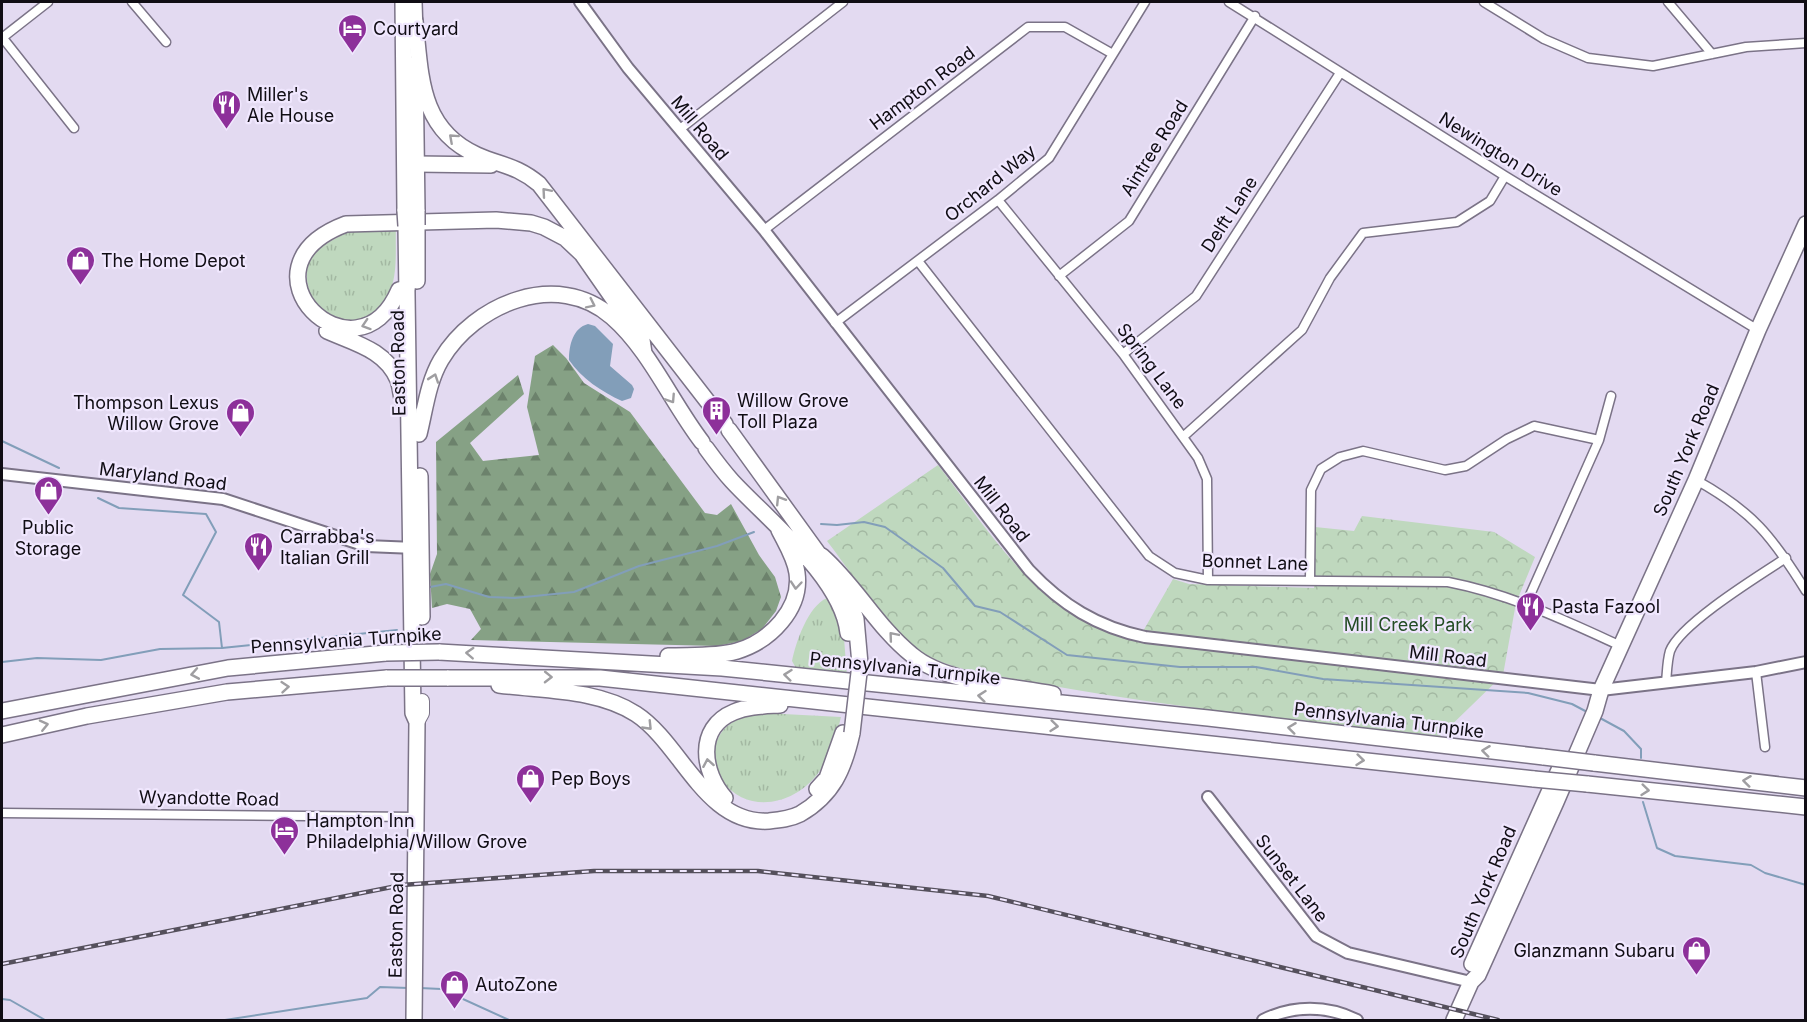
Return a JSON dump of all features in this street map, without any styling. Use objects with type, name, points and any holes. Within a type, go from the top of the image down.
[{"type":"highway","name":"Easton Road","points":[[403,2],[419,434],[413,712],[417,722],[414,1020]]},
{"type":"highway","name":"Easton Road","points":[[414,2],[416,164],[406,288],[422,701]]},
{"type":"highway","points":[[415,21],[423,92],[434,118],[467,150],[523,171],[550,196],[766,477],[796,526],[822,556],[844,575],[896,641],[913,656],[937,670],[1002,685],[1208,718]]},
{"type":"highway","points":[[416,164],[496,165],[523,171]]},
{"type":"highway","points":[[409,410],[404,405],[395,374],[382,357],[362,345],[315,325],[301,310],[293,292],[291,270],[297,249],[311,233],[329,222],[351,217],[517,215],[537,218],[563,228],[591,250]]},
{"type":"highway","points":[[406,288],[399,290],[388,311],[373,323],[364,327],[338,328],[321,320],[308,307],[298,288],[298,270],[310,244],[325,233],[346,224],[496,220],[531,223],[560,235],[582,254],[642,340],[644,353]]},
{"type":"highway","name":"South York Road","points":[[1454,1020],[1471,982],[1478,975],[1577,741],[1696,480],[1758,330],[1806,224]]},
{"type":"highway","points":[[419,434],[434,375],[448,349],[476,320],[512,301],[546,295],[564,295],[585,301],[612,316],[644,353],[669,395],[730,479],[815,569],[841,606],[855,663]]},
{"type":"highway","points":[[570,658],[727,653],[759,641],[783,619],[796,594],[796,565],[779,530]]},
{"type":"highway","points":[[447,678],[598,698],[619,705],[649,725],[724,808],[739,817],[763,821],[793,817],[822,799],[839,777],[848,733],[855,663],[852,606],[822,556]]},
{"type":"highway","name":"Pennsylvania Turnpike","points":[[2,711],[228,668],[386,653],[439,652],[722,668],[1208,718],[1806,788]]},
{"type":"highway","points":[[2,735],[87,716],[227,692],[387,678],[600,678],[1806,807]]},
{"type":"highway","points":[[848,733],[827,778],[813,795],[788,809],[762,813],[737,807],[717,788],[708,770],[706,757],[710,736],[720,722],[734,712],[771,705],[827,709],[871,707]]},
{"type":"main road","name":"Easton Road","points":[[417,722],[422,713],[422,701]]},
{"type":"street","points":[[48,2],[2,37],[75,128]]},
{"type":"street","points":[[132,2],[166,42]]},
{"type":"street","name":"Mill Road","points":[[580,2],[628,68],[764,230],[1029,570],[1051,593],[1081,615],[1114,630],[1145,637],[1601,690],[1756,672],[1806,662]]},
{"type":"street","points":[[680,129],[843,2]]},
{"type":"street","name":"Orchard Way","points":[[835,323],[998,200],[1049,158],[1111,53],[1145,2]]},
{"type":"street","name":"Newington Drive","points":[[1229,2],[1255,16],[1340,73],[1505,176],[1758,330]]},
{"type":"street","points":[[1484,2],[1544,39],[1588,58],[1653,66],[1746,47],[1806,43]]},
{"type":"street","points":[[1668,2],[1712,54]]},
{"type":"street","name":"Aintree Road","points":[[1059,276],[1129,220],[1255,16]]},
{"type":"street","name":"Hampton Road","points":[[764,230],[1028,27],[1065,27],[1111,53]]},
{"type":"street","name":"Delft Lane","points":[[1123,354],[1196,296],[1340,73]]},
{"type":"street","points":[[1184,436],[1302,330],[1330,278],[1363,233],[1457,222],[1490,201],[1505,176]]},
{"type":"street","name":"Spring Lane","points":[[998,200],[1123,354],[1184,436],[1208,479],[1208,580]]},
{"type":"street","name":"Bonnet Lane","points":[[918,261],[1149,556],[1175,573],[1208,580],[1448,582],[1485,589],[1526,604],[1621,646]]},
{"type":"street","points":[[1526,604],[1599,440],[1611,396]]},
{"type":"street","points":[[1310,580],[1311,490],[1321,469],[1340,457],[1363,451],[1445,470],[1466,466],[1507,439],[1533,426],[1599,440]]},
{"type":"street","name":"Maryland Road","points":[[2,474],[214,497],[246,505],[366,546],[416,548]]},
{"type":"street","points":[[1696,480],[1747,512],[1769,535],[1806,591]]},
{"type":"street","points":[[1666,683],[1671,649],[1679,637],[1742,587],[1786,558]]},
{"type":"street","points":[[1756,672],[1765,747]]},
{"type":"street","name":"Sunset Lane","points":[[1208,797],[1316,936],[1348,953],[1471,982]]},
{"type":"street","name":"Wyandotte Road","points":[[2,813],[417,817]]},
{"type":"street","points":[[1263,1020],[1306,1009],[1335,1011],[1357,1020]]},
{"type":"green space","points":[[396,225],[395,274],[391,289],[382,306],[368,316],[352,321],[336,318],[322,310],[311,297],[307,277],[311,252],[349,231]]},
{"type":"green space","points":[[553,345],[566,358],[584,383],[630,412],[705,513],[717,515],[731,504],[759,555],[775,577],[781,597],[776,611],[762,629],[742,641],[717,646],[471,640],[481,629],[470,609],[447,604],[432,608],[430,574],[437,554],[436,442],[518,375],[524,394],[470,443],[483,461],[539,455],[527,407],[535,356]]},
{"type":"green space","name":"Mill Creek Park","points":[[938,465],[1001,548],[1046,594],[1072,612],[1103,628],[1138,640],[1173,579],[1189,584],[1314,588],[1315,527],[1354,531],[1362,516],[1494,532],[1535,557],[1516,603],[1503,675],[1438,738],[1091,693],[964,669],[920,652],[909,644],[884,617],[827,541]]},
{"type":"green space","points":[[827,598],[831,599],[843,625],[847,677],[797,670],[792,661],[796,644],[809,616],[820,602]]},
{"type":"green space","points":[[764,713],[841,717],[830,752],[819,772],[798,792],[772,802],[745,799],[733,792],[722,781],[717,771],[715,753],[716,743],[726,727],[743,717]]},
{"type":"water","points":[[588,324],[595,326],[613,344],[610,366],[632,385],[634,389],[631,398],[622,401],[600,389],[586,379],[569,360],[575,333]]},
{"type":"waterway","points":[[2,441],[59,468]]},
{"type":"waterway","points":[[98,498],[119,508],[206,514],[216,532],[183,595],[219,622],[222,648]]},
{"type":"waterway","points":[[821,524],[864,522],[885,527],[943,568],[975,606],[1000,612],[1067,655],[1180,667],[1256,667],[1323,679],[1528,693],[1572,704],[1589,713]]},
{"type":"waterway","points":[[430,587],[446,584],[489,597],[515,598],[574,592],[639,566],[717,546],[754,532]]},
{"type":"waterway","points":[[2,662],[37,658],[101,660],[160,649],[222,648],[397,630]]},
{"type":"waterway","points":[[1600,718],[1624,731],[1641,749],[1641,758]]},
{"type":"waterway","points":[[1643,802],[1657,848],[1675,856],[1751,865],[1765,873],[1806,885]]},
{"type":"waterway","points":[[225,1020],[367,998],[380,987],[408,988]]},
{"type":"waterway","points":[[420,988],[441,989],[509,1020]]},
{"type":"waterway","points":[[2,999],[10,1000],[45,1020]]},
{"type":"waterway","points":[[156,1020],[165,1020]]},
{"type":"railway","points":[[2,964],[402,885],[594,871],[758,871],[988,896],[1498,1020]]},
{"type":"place","name":"Courtyard","points":[[352,54]]},
{"type":"place","name":"Miller's Ale House","points":[[226,130]]},
{"type":"place","name":"The Home Depot","points":[[80,286]]},
{"type":"place","name":"Willow Grove Toll Plaza","points":[[716,436]]},
{"type":"place","name":"Thompson Lexus Willow Grove","points":[[240,438]]},
{"type":"place","name":"Public Storage","points":[[48,516]]},
{"type":"place","name":"Carrabba's Italian Grill","points":[[259,572]]},
{"type":"place","name":"Pasta Fazool","points":[[1531,632]]},
{"type":"place","name":"Pep Boys","points":[[530,804]]},
{"type":"place","name":"Hampton Inn Philadelphia/Willow Grove","points":[[285,856]]},
{"type":"place","name":"Glanzmann Subaru","points":[[1696,976]]},
{"type":"place","name":"AutoZone","points":[[454,1010]]}]
